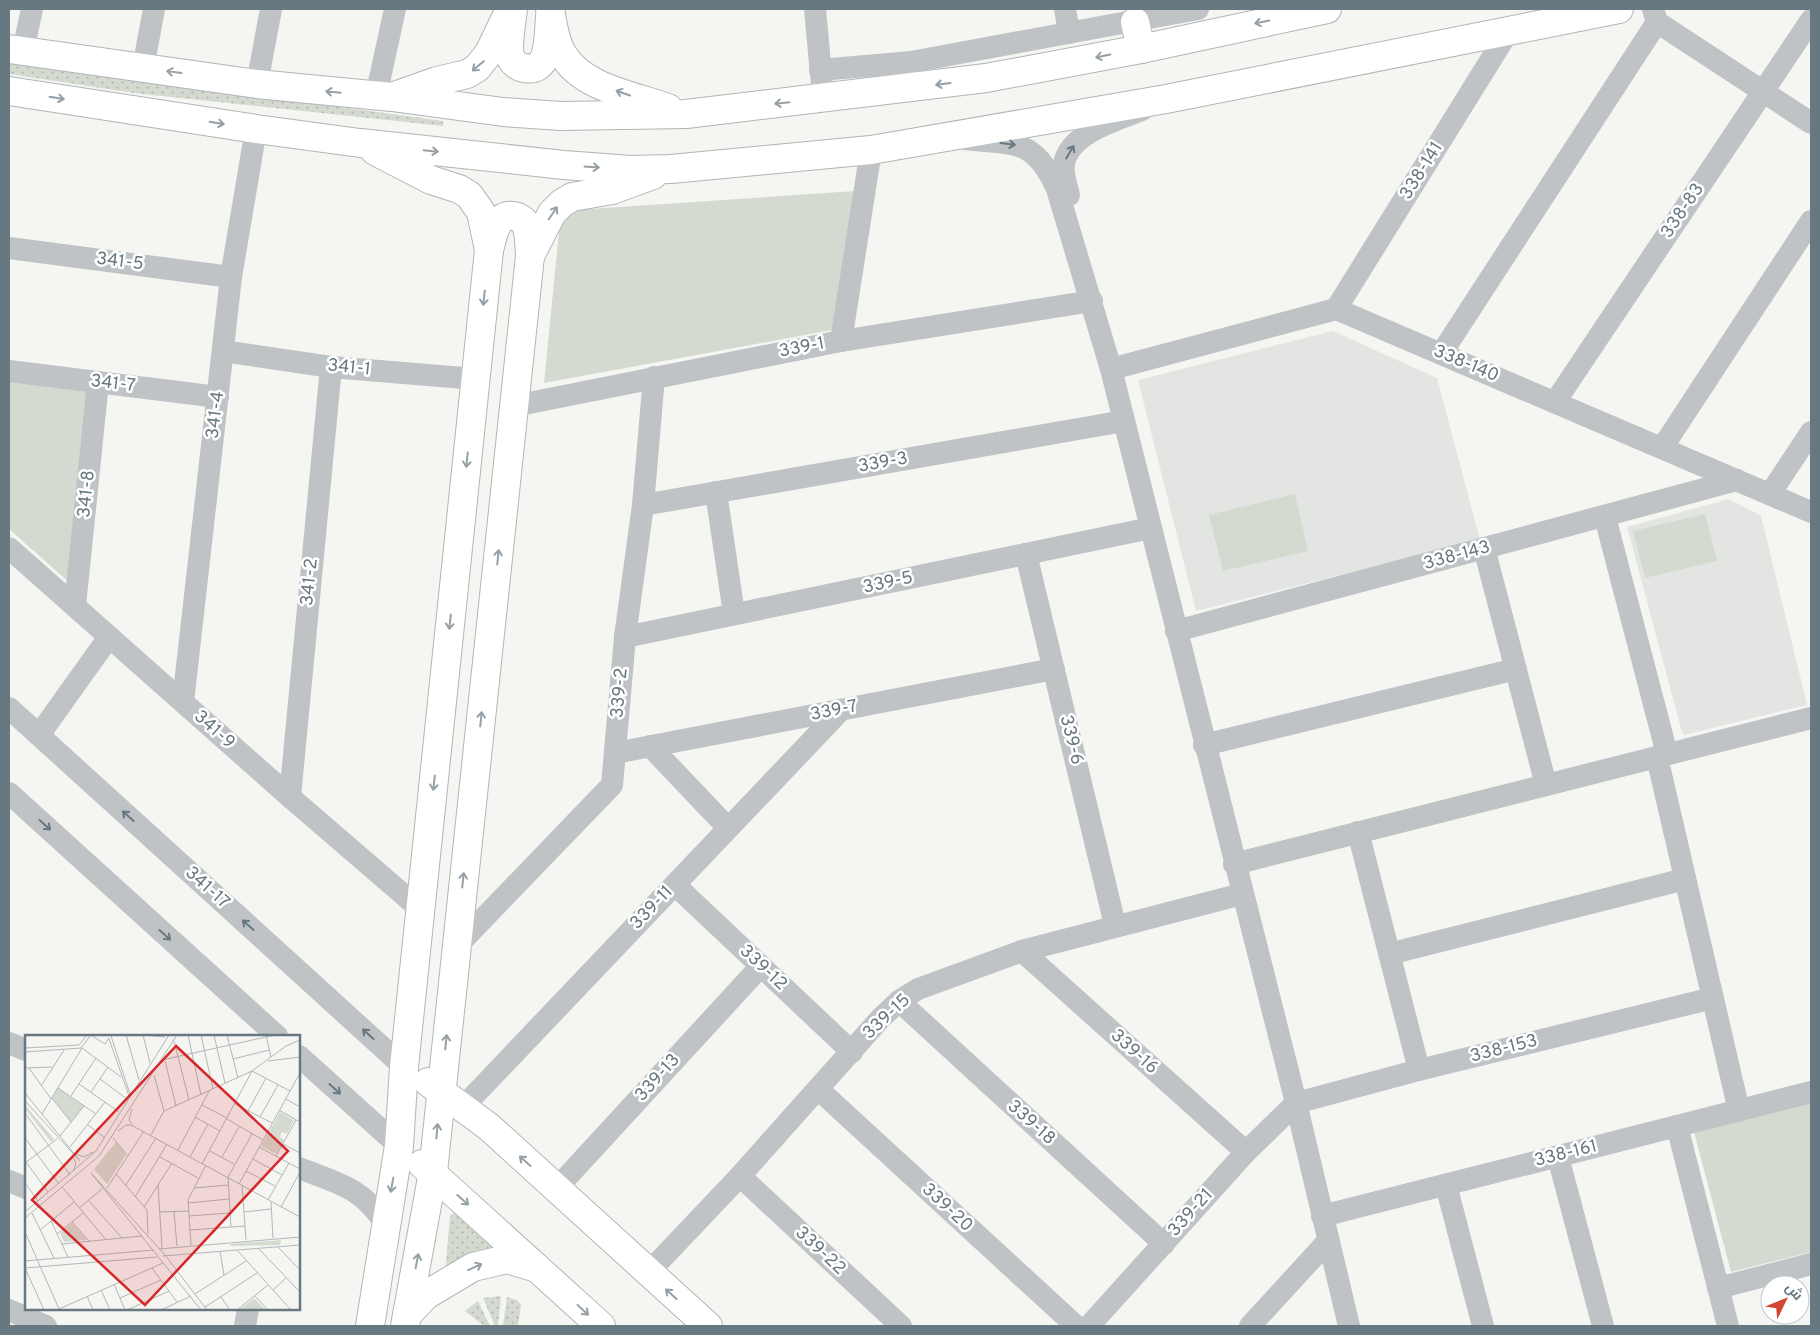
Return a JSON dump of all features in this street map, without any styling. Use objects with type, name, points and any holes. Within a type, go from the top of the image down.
[{"type":"main road","points":[[384,97],[467,74],[477,68],[490,53],[511,9]]},
{"type":"main road","points":[[511,9],[510,55],[515,63],[527,68],[540,65],[547,54],[550,9]]},
{"type":"main road","points":[[550,9],[557,44],[563,56],[581,76],[592,82],[686,114]]},
{"type":"main road","points":[[16,50],[257,84],[503,112],[561,116],[686,114],[986,78],[1141,49],[1327,9]]},
{"type":"main road","points":[[9,91],[360,143],[564,165],[631,170],[671,169],[871,150],[1166,99],[1619,9]]},
{"type":"main road","points":[[1135,22],[1141,49]]},
{"type":"main road","points":[[360,143],[431,180],[459,189],[468,195],[481,212],[489,250]]},
{"type":"main road","points":[[530,256],[552,212],[566,200],[612,190],[671,169]]},
{"type":"main road","points":[[370,1326],[399,1146],[404,1067],[489,250],[498,222],[505,217],[514,216],[522,220],[527,226],[530,256],[433,1172],[406,1321]]},
{"type":"main road","points":[[404,1067],[441,1090],[463,1107],[708,1326]]},
{"type":"main road","points":[[399,1146],[433,1172],[601,1326]]},
{"type":"main road","points":[[406,1321],[426,1295],[473,1267],[507,1258],[538,1268]]},
{"type":"street","points":[[16,50],[32,9]]},
{"type":"street","points":[[144,68],[154,9]]},
{"type":"street","points":[[257,84],[270,9]]},
{"type":"street","points":[[384,97],[395,9]]},
{"type":"street","points":[[815,9],[823,98]]},
{"type":"street","points":[[1065,9],[1069,33]]},
{"type":"street","points":[[820,70],[911,62],[1198,9]]},
{"type":"street","points":[[1441,354],[1655,15],[1763,92],[1811,123]]},
{"type":"street","name":"338-83","points":[[1555,402],[1811,20]]},
{"type":"street","name":"338-141","points":[[1336,309],[1508,32]]},
{"type":"street","points":[[1092,301],[1065,179],[1064,165],[1068,151],[1080,140],[1096,130],[1166,99]]},
{"type":"street","name":"341-4","points":[[183,702],[232,277],[256,129]]},
{"type":"street","points":[[942,137],[1016,145],[1028,149],[1045,163],[1057,189],[1111,369],[1204,745],[1296,1103],[1349,1326]]},
{"type":"street","points":[[841,341],[871,150]]},
{"type":"street","points":[[1662,448],[1811,221]]},
{"type":"street","name":"341-5","points":[[9,248],[232,277]]},
{"type":"street","name":"339-1","points":[[514,406],[841,341],[1092,301]]},
{"type":"street","points":[[1111,369],[1336,309]]},
{"type":"street","name":"338-140","points":[[1336,309],[1811,512]]},
{"type":"street","name":"341-1","points":[[223,350],[331,367],[476,379]]},
{"type":"street","name":"341-2","points":[[290,797],[331,367]]},
{"type":"street","name":"341-7","points":[[9,371],[218,397]]},
{"type":"street","name":"339-2","points":[[456,948],[612,785],[625,637],[643,505],[654,377]]},
{"type":"street","name":"341-8","points":[[74,606],[98,382]]},
{"type":"street","name":"339-3","points":[[643,505],[1124,421]]},
{"type":"street","points":[[1770,494],[1811,432]]},
{"type":"street","name":"338-143","points":[[1176,631],[1737,480]]},
{"type":"street","points":[[716,492],[734,614]]},
{"type":"street","points":[[1605,517],[1662,756],[1685,879],[1739,1111]]},
{"type":"street","name":"339-5","points":[[625,637],[1151,528]]},
{"type":"street","name":"341-9","points":[[9,548],[290,797],[420,909]]},
{"type":"street","points":[[1484,548],[1546,785]]},
{"type":"street","name":"339-6","points":[[1026,554],[1115,925]]},
{"type":"street","points":[[39,735],[109,637]]},
{"type":"street","name":"339-7","points":[[614,753],[1054,668]]},
{"type":"street","points":[[1204,745],[1516,669]]},
{"type":"street","name":"341-17","points":[[9,708],[404,1067]]},
{"type":"street","name":"339-11","points":[[463,1107],[841,710]]},
{"type":"street","points":[[1234,864],[1662,756],[1810,722]]},
{"type":"street","points":[[650,746],[728,828]]},
{"type":"street","points":[[9,793],[276,1035]]},
{"type":"street","points":[[1358,832],[1419,1070]]},
{"type":"street","points":[[1389,954],[1685,879]]},
{"type":"street","name":"339-12","points":[[675,885],[852,1052]]},
{"type":"street","name":"339-15","points":[[648,1273],[740,1176],[899,1002],[918,989],[1022,951],[1115,925],[1242,894]]},
{"type":"street","name":"339-16","points":[[1022,951],[1246,1152]]},
{"type":"street","name":"339-13","points":[[556,1189],[760,966]]},
{"type":"street","name":"338-153","points":[[1296,1103],[1419,1070],[1713,998]]},
{"type":"street","name":"339-18","points":[[899,1002],[1164,1244]]},
{"type":"street","points":[[9,1042],[25,1050]]},
{"type":"street","points":[[300,1057],[399,1146]]},
{"type":"street","name":"339-20","points":[[818,1089],[1076,1326]]},
{"type":"street","name":"338-161","points":[[1322,1216],[1811,1092]]},
{"type":"street","name":"339-21","points":[[1089,1326],[1246,1152],[1296,1103]]},
{"type":"street","points":[[1677,1126],[1728,1326]]},
{"type":"street","points":[[1558,1157],[1603,1326]]},
{"type":"street","points":[[300,1168],[351,1189],[374,1205],[385,1224]]},
{"type":"street","name":"339-22","points":[[740,1176],[901,1326]]},
{"type":"street","points":[[9,1181],[25,1188]]},
{"type":"street","points":[[1446,1185],[1483,1326]]},
{"type":"street","points":[[1250,1326],[1328,1241]]},
{"type":"street","points":[[1718,1288],[1811,1264]]},
{"type":"street","points":[[9,1310],[46,1326]]},
{"type":"street","points":[[245,1326],[248,1310]]},
{"type":"shaded area","points":[[9,57],[290,100],[443,121],[443,126],[134,93],[9,74]]},
{"type":"shaded area","points":[[855,191],[832,330],[544,383],[561,211]]},
{"type":"shaded area","points":[[1333,331],[1437,378],[1480,540],[1196,611],[1138,380]]},
{"type":"shaded area","points":[[9,380],[92,391],[71,584],[9,529]]},
{"type":"shaded area","points":[[1295,494],[1308,551],[1223,571],[1209,515]]},
{"type":"shaded area","points":[[1729,499],[1761,516],[1807,705],[1684,735],[1627,527]]},
{"type":"shaded area","points":[[1705,514],[1717,561],[1645,578],[1633,531]]},
{"type":"shaded area","points":[[1811,1101],[1811,1252],[1731,1272],[1694,1132]]},
{"type":"shaded area","points":[[460,1214],[498,1251],[445,1276],[450,1215]]},
{"type":"shaded area","points":[[501,1296],[498,1326],[495,1326],[483,1298]]},
{"type":"shaded area","points":[[507,1297],[517,1300],[521,1305],[518,1326],[503,1326]]},
{"type":"shaded area","points":[[478,1301],[490,1326],[484,1326],[465,1311]]}]
